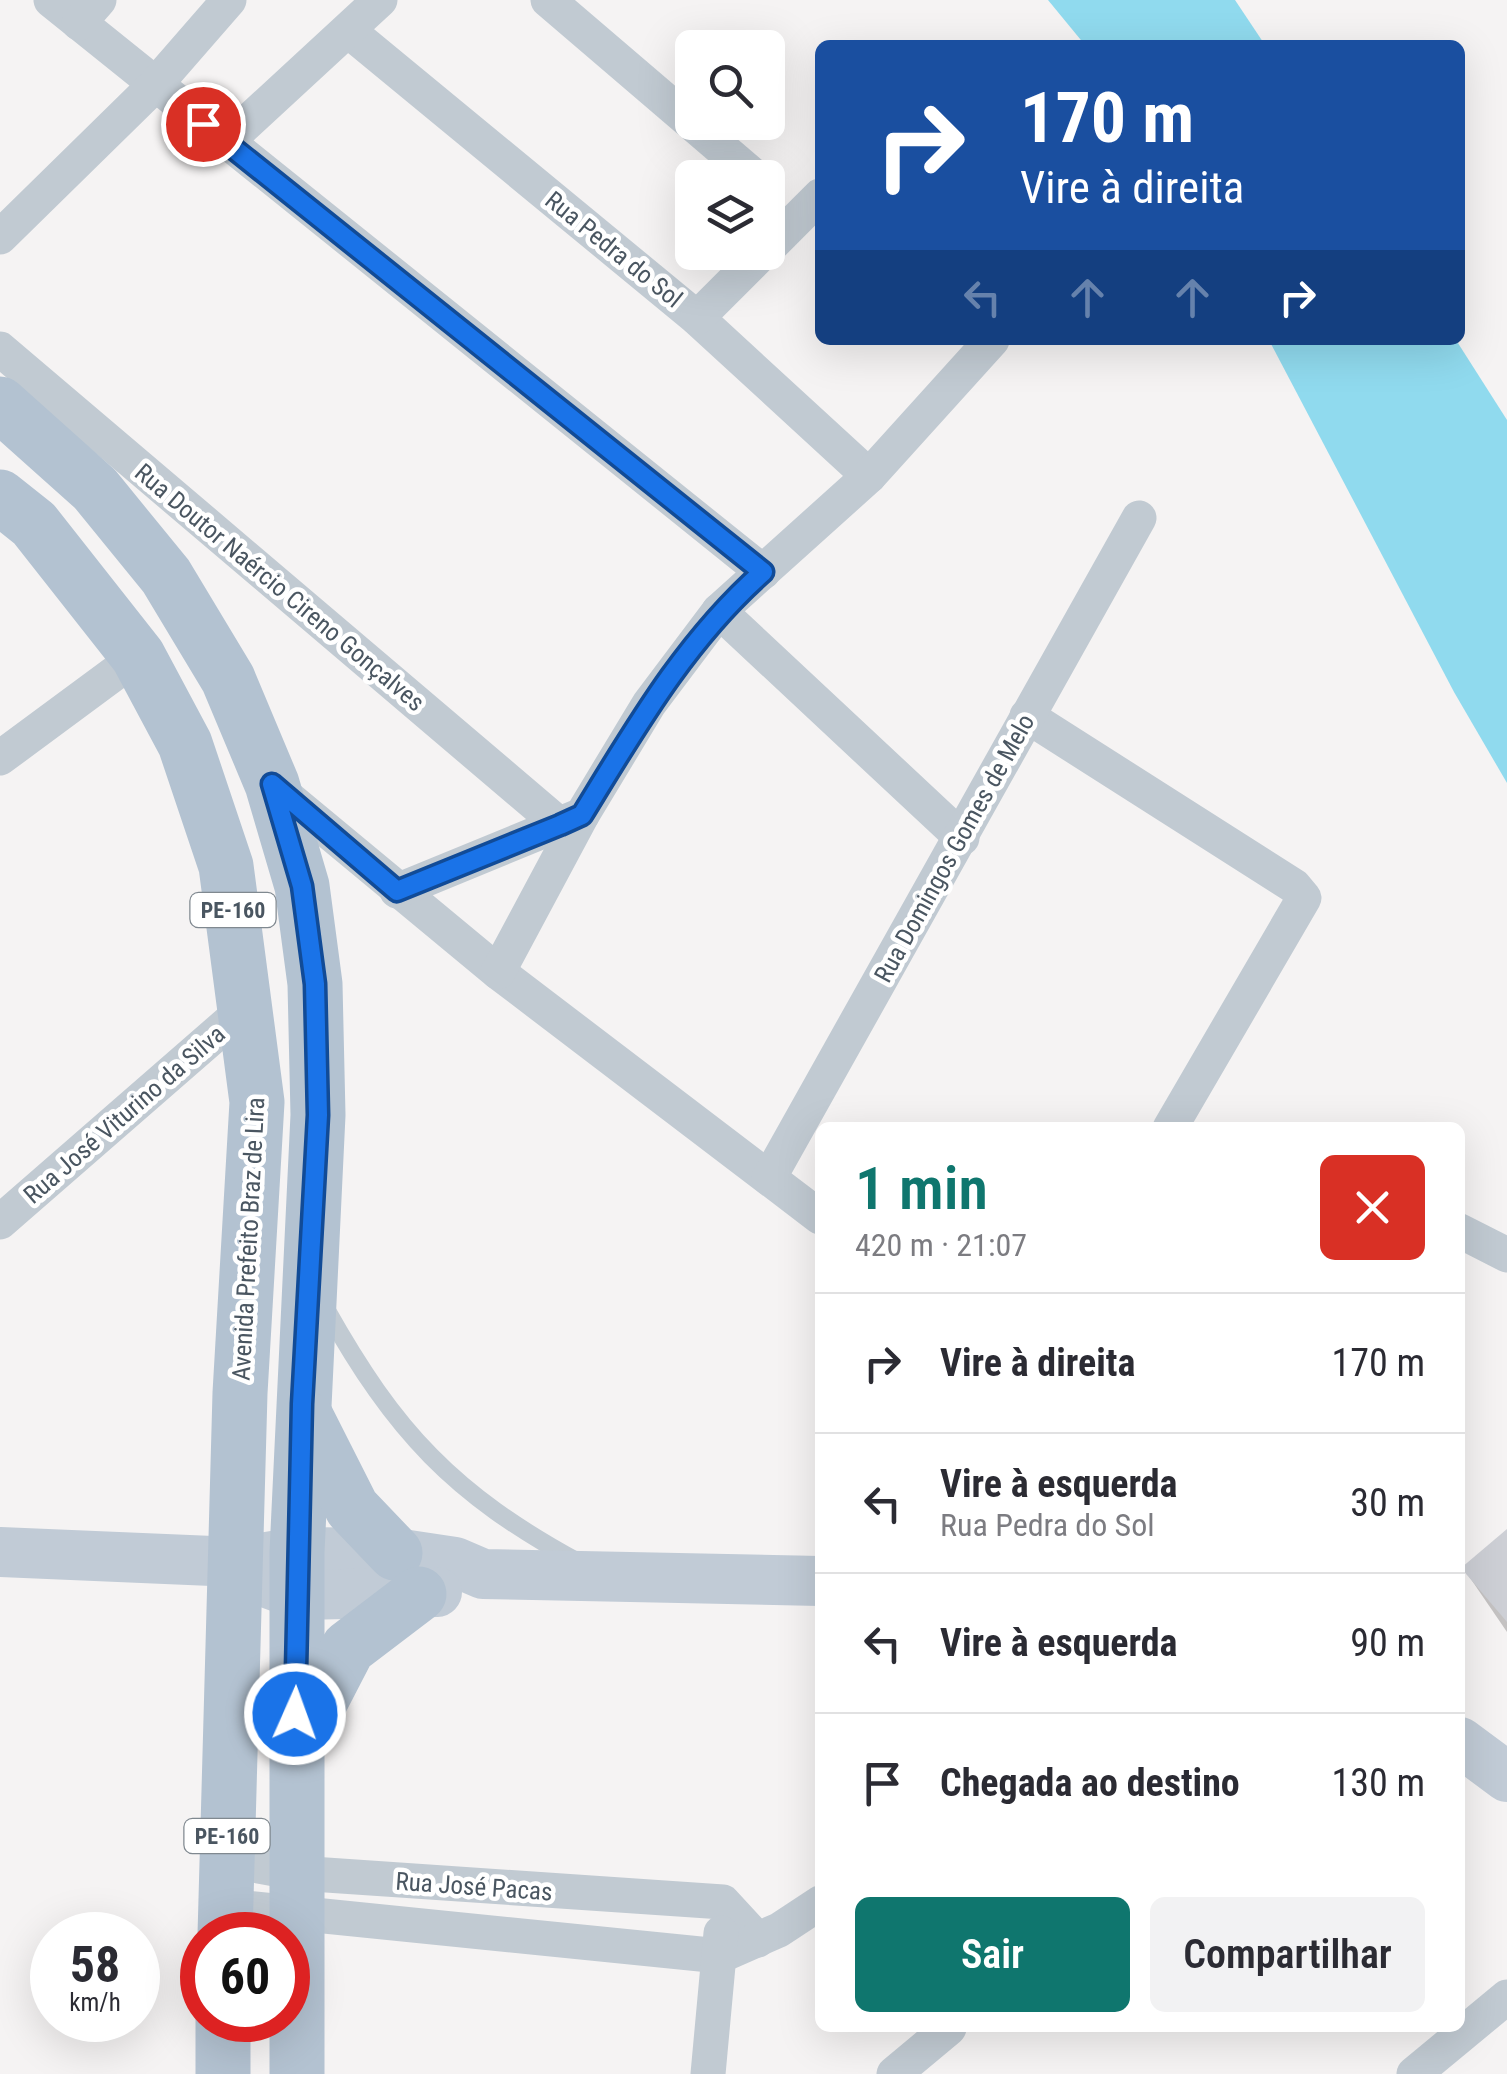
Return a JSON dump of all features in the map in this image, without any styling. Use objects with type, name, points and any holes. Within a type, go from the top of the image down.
[{"type":"main road","name":"PE-160","points":[[0,404],[94,489],[166,576],[228,679],[272,784],[302,886],[315,984],[318,1115],[307,1275],[298,1573],[294,1754],[296,2074]]},
{"type":"main road","name":"Avenida Prefeito Braz de Lira","points":[[0,497],[34,524],[138,656],[185,744],[226,866],[248,1006],[257,1102],[225,1900]]},
{"type":"main road","points":[[302,1404],[335,1482],[407,1573]]},
{"type":"main road","points":[[0,1552],[236,1562],[298,1573],[407,1573],[455,1562],[483,1574],[815,1581]]},
{"type":"main road","points":[[294,1754],[330,1676],[407,1573]]},
{"type":"main road","points":[[1465,1746],[1507,1776]]},
{"type":"main road","points":[[223,2074],[224,2042]]},
{"type":"street","points":[[52,0],[89,11],[155,85],[763,572]]},
{"type":"street","points":[[0,237],[155,85],[229,0]]},
{"type":"street","points":[[226,142],[350,32],[380,0]]},
{"type":"street","points":[[548,0],[735,160]]},
{"type":"street","name":"Rua Pedra do Sol","points":[[350,32],[697,318],[869,476]]},
{"type":"street","points":[[785,195],[810,206],[785,230]]},
{"type":"street","points":[[697,318],[745,270]]},
{"type":"street","points":[[498,972],[571,820],[666,679],[719,611],[869,476],[987,345]]},
{"type":"street","name":"Rua Doutor Naércio Cireno Gonçalves","points":[[0,350],[571,820]]},
{"type":"street","name":"Rua Domingos Gomes de Melo","points":[[769,1178],[1139,518]]},
{"type":"street","points":[[719,611],[962,838]]},
{"type":"street","points":[[0,758],[138,656]]},
{"type":"street","points":[[1027,716],[1294,886],[1304,898],[1173,1122]]},
{"type":"street","points":[[272,784],[498,972],[815,1213]]},
{"type":"street","points":[[397,891],[571,820]]},
{"type":"street","name":"Rua José Viturino da Silva","points":[[0,1222],[248,1006]]},
{"type":"street","points":[[1465,1234],[1507,1255]]},
{"type":"street","name":"Rua José Pacas","points":[[297,1894],[720,1956],[758,1940],[815,1905]]},
{"type":"street","name":"Rua José Pacas","points":[[225,1900],[297,1894],[723,1902]]},
{"type":"street","points":[[723,1902],[758,1940]]},
{"type":"street","points":[[708,2074],[723,1902]]},
{"type":"street","points":[[1465,2032],[1507,1997]]},
{"type":"street","points":[[894,2074],[944,2032]]},
{"type":"street","points":[[1414,2074],[1465,2032]]},
{"type":"lane","points":[[307,1275],[380,1401],[410,1438],[494,1510],[609,1578]]},
{"type":"water","points":[[1048,0],[1235,0],[1262,40],[1081,40]]},
{"type":"water","points":[[1272,345],[1459,345],[1507,420],[1507,783],[1454,692]]},
{"type":"building","points":[[1507,1529],[1507,1622],[1465,1573],[1465,1565]]},
{"type":"route","points":[[203,124],[763,572],[719,611],[674,666],[582,815],[560,825],[397,891],[272,784],[302,886],[315,984],[318,1115],[302,1404],[295,1714]]}]
